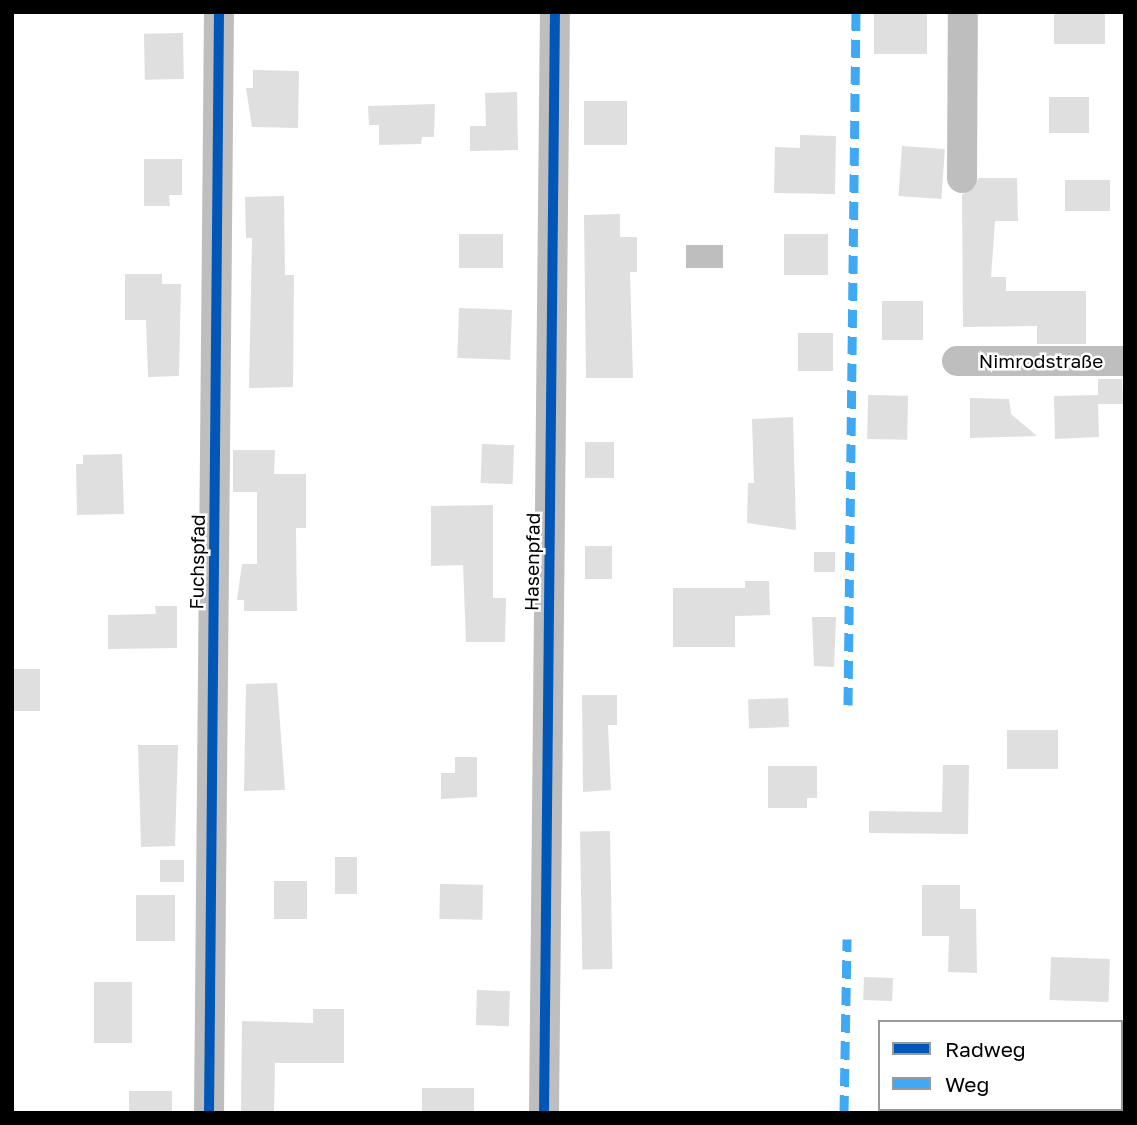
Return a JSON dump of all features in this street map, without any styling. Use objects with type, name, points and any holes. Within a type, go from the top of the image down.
[{"type":"street","name":"Fuchspfad","points":[[209,1113],[219,12]]},
{"type":"street","name":"Hasenpfad","points":[[544,1113],[555,12]]},
{"type":"street","points":[[962,178],[963,12]]},
{"type":"street","name":"Nimrodstraße","points":[[957,361],[1125,361]]},
{"type":"shaded area","points":[[686,245],[723,245],[723,268],[686,268]]},
{"type":"building","points":[[874,12],[927,12],[927,54],[874,54]]},
{"type":"building","points":[[1054,12],[1105,12],[1105,44],[1054,44]]},
{"type":"building","points":[[183,33],[184,79],[145,80],[144,34]]},
{"type":"building","points":[[253,70],[299,71],[298,128],[252,127],[246,88],[253,88]]},
{"type":"building","points":[[517,92],[518,150],[470,151],[470,126],[486,126],[485,93]]},
{"type":"building","points":[[1049,97],[1089,97],[1089,133],[1049,133]]},
{"type":"building","points":[[584,101],[627,101],[627,145],[584,145]]},
{"type":"building","points":[[435,104],[434,137],[422,137],[421,144],[379,145],[379,125],[369,125],[368,106]]},
{"type":"building","points":[[800,135],[836,136],[835,194],[774,193],[775,147],[800,148]]},
{"type":"building","points":[[902,146],[945,149],[941,199],[899,196]]},
{"type":"building","points":[[144,159],[182,159],[182,195],[169,195],[170,206],[144,206]]},
{"type":"building","points":[[979,178],[1017,178],[1018,221],[995,221],[991,277],[1006,277],[1006,291],[1086,291],[1086,344],[1037,344],[1037,326],[963,327],[962,195]]},
{"type":"building","points":[[1065,180],[1110,180],[1110,211],[1065,211]]},
{"type":"building","points":[[284,196],[285,275],[294,275],[293,387],[249,388],[252,238],[246,238],[245,197]]},
{"type":"building","points":[[620,214],[620,237],[637,237],[637,272],[630,272],[633,378],[586,378],[584,215]]},
{"type":"building","points":[[459,234],[503,234],[503,268],[459,268]]},
{"type":"building","points":[[784,234],[828,234],[828,275],[784,275]]},
{"type":"building","points":[[125,274],[162,274],[162,284],[181,284],[179,376],[148,377],[146,320],[125,320]]},
{"type":"building","points":[[882,301],[923,301],[923,340],[882,340]]},
{"type":"building","points":[[459,308],[512,310],[510,360],[457,358]]},
{"type":"building","points":[[798,333],[833,333],[833,371],[798,371]]},
{"type":"building","points":[[1098,379],[1122,379],[1123,404],[1098,404],[1099,437],[1055,439],[1054,396],[1098,395]]},
{"type":"building","points":[[868,395],[908,396],[907,440],[867,439]]},
{"type":"building","points":[[970,398],[1009,399],[1011,414],[1037,436],[970,438]]},
{"type":"building","points":[[793,417],[796,530],[747,523],[748,483],[754,483],[752,419]]},
{"type":"building","points":[[585,442],[614,442],[614,478],[585,478]]},
{"type":"building","points":[[482,444],[514,445],[513,484],[481,483]]},
{"type":"building","points":[[233,450],[275,450],[274,474],[306,474],[306,528],[296,528],[297,611],[244,611],[244,600],[237,600],[242,564],[257,564],[257,492],[233,492]]},
{"type":"building","points":[[122,454],[124,514],[77,515],[76,464],[83,464],[83,455]]},
{"type":"building","points":[[493,505],[493,598],[506,598],[505,642],[466,642],[463,565],[431,566],[431,506]]},
{"type":"building","points":[[585,546],[612,546],[612,579],[585,579]]},
{"type":"building","points":[[814,552],[835,552],[835,572],[814,572]]},
{"type":"building","points":[[745,581],[769,581],[770,615],[735,616],[735,647],[673,647],[673,588],[745,588]]},
{"type":"building","points":[[155,606],[177,606],[177,648],[108,649],[108,615],[156,614]]},
{"type":"building","points":[[812,617],[836,617],[834,667],[814,666]]},
{"type":"building","points":[[12,669],[40,669],[40,711],[12,711]]},
{"type":"building","points":[[277,683],[285,790],[244,791],[246,684]]},
{"type":"building","points":[[582,695],[617,695],[617,725],[608,725],[611,790],[583,792]]},
{"type":"building","points":[[788,698],[789,727],[749,728],[748,699]]},
{"type":"building","points":[[1007,730],[1058,730],[1058,769],[1007,769]]},
{"type":"building","points":[[138,745],[178,745],[175,846],[141,847]]},
{"type":"building","points":[[455,757],[477,757],[477,797],[441,799],[441,773],[455,773]]},
{"type":"building","points":[[943,765],[969,765],[968,834],[869,833],[869,811],[942,812]]},
{"type":"building","points":[[768,766],[817,766],[817,798],[807,798],[807,808],[768,808]]},
{"type":"building","points":[[610,831],[612,969],[582,970],[580,832]]},
{"type":"building","points":[[335,857],[357,857],[357,894],[335,894]]},
{"type":"building","points":[[160,860],[184,860],[184,882],[160,882]]},
{"type":"building","points":[[274,881],[307,881],[307,919],[274,919]]},
{"type":"building","points":[[440,884],[483,885],[482,920],[439,919]]},
{"type":"building","points":[[922,885],[960,885],[960,909],[976,909],[977,973],[948,972],[949,936],[922,936]]},
{"type":"building","points":[[136,895],[175,895],[175,941],[136,941]]},
{"type":"building","points":[[1051,957],[1110,959],[1108,1002],[1049,1000]]},
{"type":"building","points":[[864,977],[893,978],[892,1001],[863,1000]]},
{"type":"building","points":[[94,982],[132,982],[132,1043],[94,1043]]},
{"type":"building","points":[[477,990],[510,991],[509,1026],[476,1025]]},
{"type":"building","points":[[313,1009],[344,1009],[344,1063],[275,1063],[274,1113],[241,1113],[242,1021],[313,1023]]},
{"type":"building","points":[[422,1088],[474,1088],[474,1113],[422,1113]]},
{"type":"building","points":[[129,1091],[172,1091],[172,1113],[129,1113]]},
{"type":"marked path","points":[[848,705],[856,12]]},
{"type":"marked path","points":[[844,1113],[847,939]]},
{"type":"cycle path","points":[[209,1113],[219,12]]},
{"type":"cycle path","points":[[544,1113],[555,12]]}]
